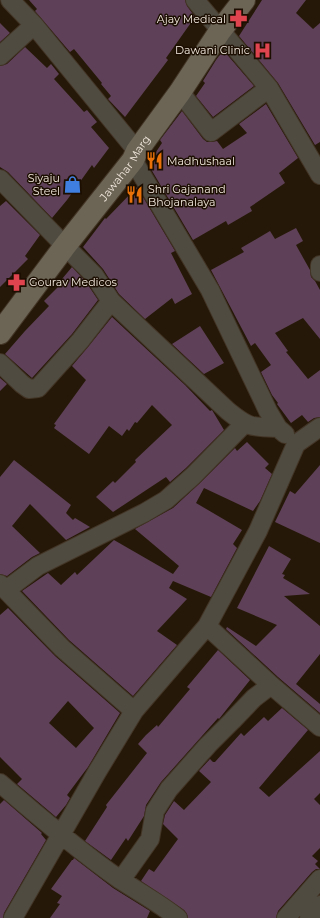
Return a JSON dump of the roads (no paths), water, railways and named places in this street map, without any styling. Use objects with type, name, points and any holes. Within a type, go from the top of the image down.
[{"type":"main road","name":"Jawahar Marg","points":[[0,333],[136,155],[220,31],[244,0]]},
{"type":"street","points":[[10,0],[34,25],[136,155],[210,290],[268,411],[278,428],[296,444]]},
{"type":"street","points":[[195,0],[269,88],[320,175]]},
{"type":"street","points":[[0,56],[34,25]]},
{"type":"street","points":[[180,92],[211,132],[269,88]]},
{"type":"street","points":[[3,187],[94,275],[111,301],[228,411],[244,424],[255,427],[278,428]]},
{"type":"street","points":[[320,265],[320,272]]},
{"type":"street","points":[[0,363],[29,389],[38,388],[80,342],[111,301]]},
{"type":"street","points":[[134,711],[62,648],[2,586],[38,566],[144,513],[166,500],[193,476],[244,424]]},
{"type":"street","points":[[13,918],[60,835],[134,711],[207,626],[258,531],[296,444],[320,427]]},
{"type":"street","points":[[207,626],[271,685],[320,727]]},
{"type":"street","points":[[121,880],[150,840],[155,811],[169,789],[208,745],[254,698],[271,685]]},
{"type":"street","points":[[0,783],[60,835],[121,880],[157,911],[178,918]]},
{"type":"street","points":[[286,918],[320,879]]},
{"type":"street","points":[[309,918],[320,906]]},
{"type":"place","name":"Ajay Medical","points":[[239,19]]},
{"type":"place","name":"Dawani Clinic","points":[[263,50]]},
{"type":"place","name":"Madhushaal","points":[[154,161]]},
{"type":"place","name":"Siyaju Steel","points":[[73,184]]},
{"type":"place","name":"Shri Gajanand Bhojanalaya","points":[[135,195]]},
{"type":"place","name":"Gourav Medicos","points":[[16,282]]}]
